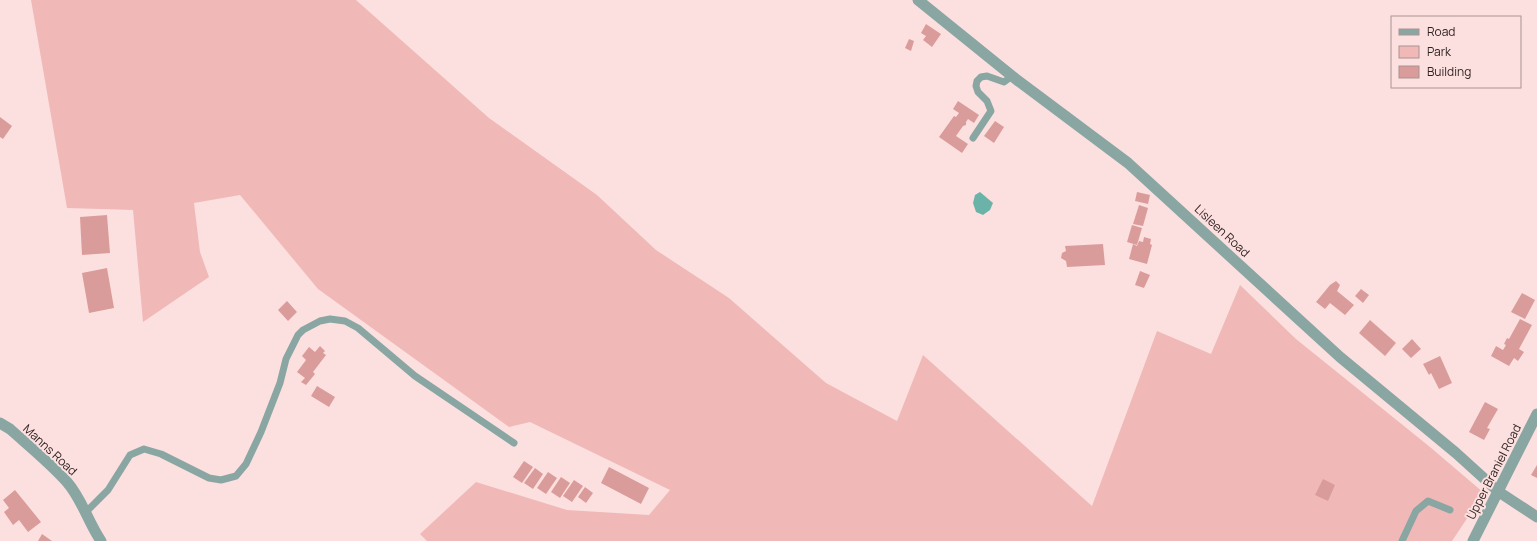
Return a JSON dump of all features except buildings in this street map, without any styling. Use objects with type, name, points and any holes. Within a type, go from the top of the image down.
[{"type":"street","name":"Lisleen Road","points":[[918,0],[1012,76],[1128,163],[1340,357],[1456,453],[1499,492],[1537,517]]},
{"type":"street","name":"Upper Braniel Road","points":[[1473,541],[1537,414]]},
{"type":"street","name":"Manns Road","points":[[0,423],[10,429],[67,482],[78,499],[92,529],[101,541]]},
{"type":"lane","points":[[973,138],[991,111],[987,101],[978,92],[976,86],[977,81],[981,77],[987,76],[1004,82],[1012,76]]},
{"type":"lane","points":[[85,513],[108,490],[130,455],[144,449],[161,454],[209,478],[221,480],[236,476],[246,464],[261,432],[280,382],[286,359],[298,335],[303,330],[320,321],[330,319],[345,322],[358,328],[415,376],[514,443]]},
{"type":"lane","points":[[1402,541],[1416,512],[1428,500],[1450,510]]},
{"type":"green space","points":[[31,0],[356,0],[489,118],[597,195],[656,250],[729,298],[826,383],[897,421],[923,355],[1092,506],[1157,331],[1211,354],[1240,285],[1296,339],[1430,447],[1484,493],[1452,541],[427,541],[420,534],[476,482],[567,510],[649,515],[670,490],[530,422],[509,427],[318,289],[240,195],[194,203],[200,252],[209,277],[143,322],[133,210],[67,208]]},
{"type":"water","points":[[980,192],[993,203],[990,210],[983,215],[976,212],[973,203],[975,195]]}]
